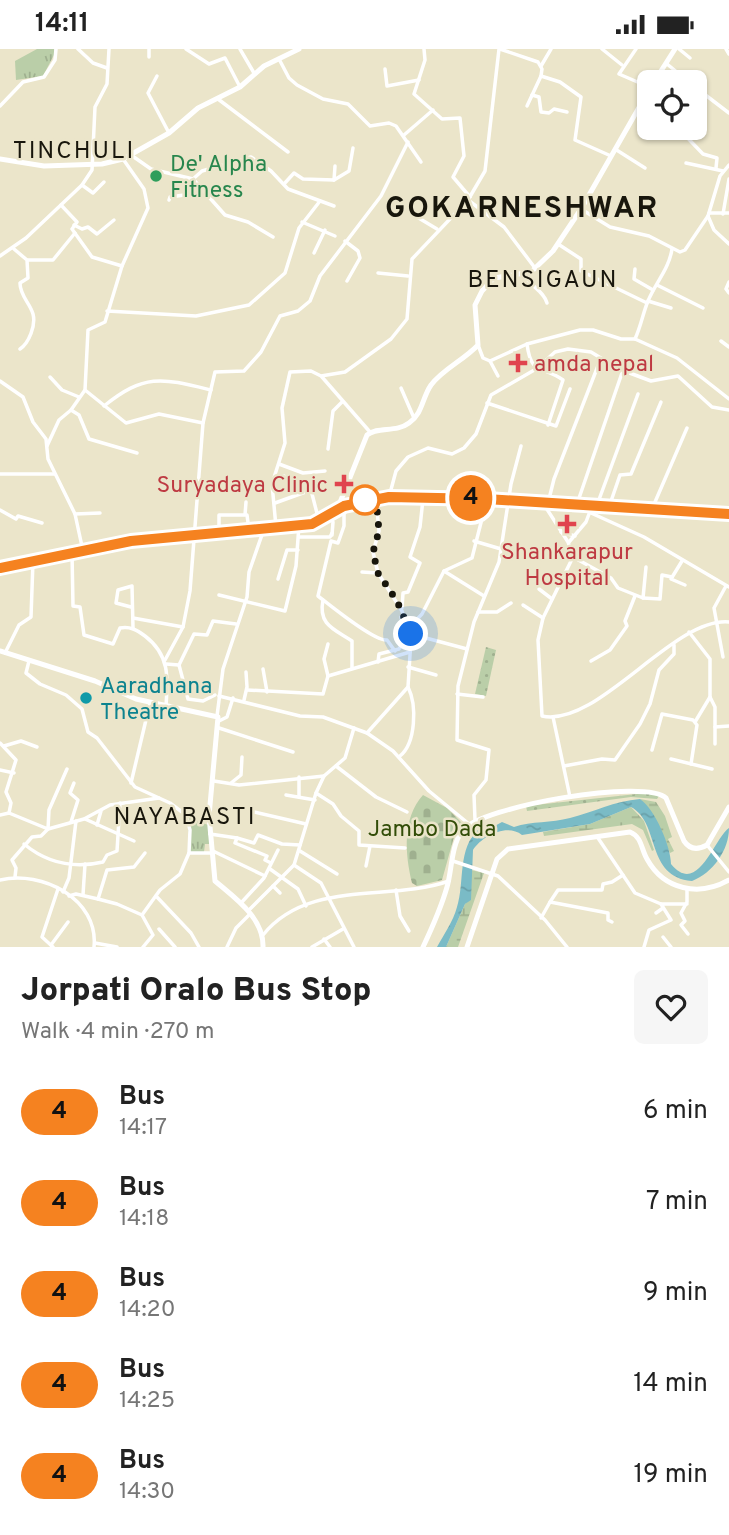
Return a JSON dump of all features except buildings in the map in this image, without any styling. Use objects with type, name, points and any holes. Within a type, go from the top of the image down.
[{"type":"main road","points":[[0,159],[33,166],[92,167],[123,159],[169,133],[198,108],[240,87],[254,73],[299,49]]},
{"type":"main road","points":[[663,70],[677,49]]},
{"type":"main road","points":[[337,510],[370,432],[397,429],[414,418],[431,385],[478,345],[475,305],[482,291],[494,278],[524,275],[535,268],[557,243],[581,209],[637,110]]},
{"type":"main road","points":[[0,568],[194,533],[299,526],[319,521],[344,506],[389,497],[486,499],[593,508],[729,514]]},
{"type":"main road","points":[[3,652],[96,681],[150,703],[218,722],[210,834],[215,881],[249,913],[264,935],[263,947]]},
{"type":"main road","points":[[423,947],[457,862],[458,837],[475,820],[520,805],[628,790],[660,793],[670,805],[686,844],[697,848],[707,845],[729,807]]},
{"type":"main road","points":[[467,947],[490,872],[500,854],[508,849],[633,833],[659,877],[687,889],[709,889],[729,880]]},
{"type":"street","points":[[0,106],[23,82],[44,77],[55,60],[56,49]]},
{"type":"street","points":[[78,49],[93,63],[107,68]]},
{"type":"street","points":[[0,256],[14,249],[82,185],[92,167],[95,107],[107,84],[109,49]]},
{"type":"street","points":[[149,49],[149,57]]},
{"type":"street","points":[[186,49],[209,64],[225,58],[240,87]]},
{"type":"street","points":[[240,49],[254,73]]},
{"type":"street","points":[[424,49],[425,60],[414,94],[442,118],[460,118],[464,156],[453,177],[469,198],[504,227],[535,268]]},
{"type":"street","points":[[321,376],[356,366],[391,339],[407,319],[408,276],[412,259],[437,229],[469,198],[485,171],[500,49],[541,65],[546,63],[551,49]]},
{"type":"street","points":[[602,49],[622,65]]},
{"type":"street","points":[[636,49],[622,65],[619,73],[637,82]]},
{"type":"street","points":[[677,49],[690,58]]},
{"type":"street","points":[[726,49],[729,54]]},
{"type":"street","points":[[279,59],[289,78],[297,85],[323,99],[348,104],[370,126],[393,124],[404,135],[421,162]]},
{"type":"street","points":[[667,64],[674,70]]},
{"type":"street","points":[[527,106],[541,76],[541,65]]},
{"type":"street","points":[[385,69],[387,86],[419,80]]},
{"type":"street","points":[[157,76],[148,93],[169,133]]},
{"type":"street","points":[[541,76],[562,84],[582,98],[574,127],[575,140],[611,156]]},
{"type":"street","points":[[532,95],[539,97],[541,112],[549,113],[554,109],[567,112]]},
{"type":"street","points":[[707,96],[729,113]]},
{"type":"street","points":[[218,99],[288,152]]},
{"type":"street","points":[[404,135],[433,110]]},
{"type":"street","points":[[690,140],[703,154],[717,158],[716,168]]},
{"type":"street","points":[[166,706],[166,662],[183,627],[190,591],[204,423],[215,372],[244,371],[261,352],[280,316],[298,311],[310,301],[320,276],[381,196],[408,142]]},
{"type":"street","points":[[284,184],[294,173],[303,179],[334,180],[349,171],[353,148]]},
{"type":"street","points":[[615,149],[645,168]]},
{"type":"street","points":[[131,155],[151,169],[193,179],[228,218],[248,222],[272,237]]},
{"type":"street","points":[[193,179],[202,171],[251,157],[257,159],[288,189],[334,206]]},
{"type":"street","points":[[47,446],[59,419],[71,410],[85,390],[89,330],[105,322],[122,266],[148,208],[144,189],[123,159]]},
{"type":"street","points":[[686,163],[723,171]]},
{"type":"street","points":[[581,209],[610,227],[649,236],[672,249],[685,250],[708,214],[723,171],[729,165]]},
{"type":"street","points":[[334,180],[335,166]]},
{"type":"street","points":[[723,214],[729,179]]},
{"type":"street","points":[[82,185],[93,193],[104,182]]},
{"type":"street","points":[[169,201],[170,197],[187,196],[198,185]]},
{"type":"street","points":[[107,311],[196,316],[249,305],[285,273],[302,222],[320,201]]},
{"type":"street","points":[[61,205],[77,222],[74,225],[75,233],[85,251],[93,257],[122,266]]},
{"type":"street","points":[[708,214],[729,213]]},
{"type":"street","points":[[412,214],[437,229]]},
{"type":"street","points":[[708,214],[714,230]]},
{"type":"street","points":[[74,225],[82,229],[88,227],[97,235],[114,220]]},
{"type":"street","points":[[302,222],[335,236]]},
{"type":"street","points":[[698,228],[705,226],[714,230],[729,244]]},
{"type":"street","points":[[314,253],[325,230]]},
{"type":"street","points":[[14,249],[27,260],[53,260],[75,233]]},
{"type":"street","points":[[345,241],[358,251],[360,258],[348,281]]},
{"type":"street","points":[[557,243],[580,259],[581,271],[647,302],[671,308]]},
{"type":"street","points":[[635,339],[645,319],[647,302],[670,263],[672,249]]},
{"type":"street","points":[[20,349],[29,340],[33,313],[19,288],[20,283],[28,278],[27,260]]},
{"type":"street","points":[[635,269],[634,279],[653,290]]},
{"type":"street","points":[[378,273],[408,276]]},
{"type":"street","points":[[524,275],[526,282],[546,297],[547,303]]},
{"type":"street","points":[[729,282],[726,289],[729,293]]},
{"type":"street","points":[[657,285],[703,308]]},
{"type":"street","points":[[490,361],[527,344],[583,330],[621,339],[635,339],[677,358],[729,399]]},
{"type":"street","points":[[721,341],[729,347]]},
{"type":"street","points":[[527,344],[529,360],[536,369],[564,380],[548,425]]},
{"type":"street","points":[[478,345],[483,358],[490,361],[498,376]]},
{"type":"street","points":[[389,497],[396,471],[415,452],[432,447],[452,454],[464,448],[476,434],[491,395],[536,369],[555,352],[568,349],[591,352],[623,370],[651,381],[669,376],[682,377],[712,407],[729,411]]},
{"type":"street","points":[[601,358],[545,503],[568,542],[573,557],[611,578],[618,588],[635,596],[660,599],[662,575],[671,577]]},
{"type":"street","points":[[577,505],[623,370]]},
{"type":"street","points":[[279,528],[272,484],[286,431],[282,408],[290,372],[311,371],[321,376],[370,432]]},
{"type":"street","points":[[50,377],[62,390],[79,397]]},
{"type":"street","points":[[104,406],[141,382],[161,379],[211,390]]},
{"type":"street","points":[[0,381],[23,397],[47,446],[48,459],[54,474],[75,514],[83,551]]},
{"type":"street","points":[[401,388],[414,418]]},
{"type":"street","points":[[487,403],[548,425],[558,425],[570,389]]},
{"type":"street","points":[[85,390],[125,423],[159,414],[204,423]]},
{"type":"street","points":[[568,542],[593,508],[638,394]]},
{"type":"street","points":[[328,449],[333,411],[342,402]]},
{"type":"street","points":[[609,507],[620,475],[631,474],[661,402]]},
{"type":"street","points":[[71,410],[79,415],[89,439],[137,453]]},
{"type":"street","points":[[651,510],[687,428]]},
{"type":"street","points":[[475,820],[474,795],[486,780],[489,750],[457,740],[457,694],[478,612],[499,562],[521,446]]},
{"type":"street","points":[[279,464],[303,473],[325,471]]},
{"type":"street","points":[[0,474],[54,474]]},
{"type":"street","points":[[275,476],[284,476]]},
{"type":"street","points":[[275,503],[311,490],[319,521]]},
{"type":"street","points":[[402,611],[403,593],[408,592],[420,563],[410,557],[419,527],[423,497]]},
{"type":"street","points":[[376,498],[379,531],[373,552],[378,573],[402,611],[411,634],[408,687],[412,700],[412,729],[405,752],[400,756]]},
{"type":"street","points":[[408,629],[422,614],[444,571],[472,558],[486,499]]},
{"type":"street","points":[[246,502],[249,530]]},
{"type":"street","points":[[331,541],[338,543],[344,526],[344,506]]},
{"type":"street","points":[[593,508],[728,587],[715,604],[723,657]]},
{"type":"street","points":[[0,510],[16,519],[18,516],[42,523]]},
{"type":"street","points":[[219,530],[219,515],[245,515],[246,512]]},
{"type":"street","points":[[75,514],[100,513]]},
{"type":"street","points":[[329,515],[333,522],[331,541],[318,596],[347,615],[363,631],[380,641],[387,640],[395,651]]},
{"type":"street","points":[[219,595],[285,611],[298,550],[299,526]]},
{"type":"street","points":[[218,722],[217,695],[223,669],[246,600],[249,572],[265,527]]},
{"type":"street","points":[[561,532],[575,536]]},
{"type":"street","points":[[299,537],[330,537],[332,533]]},
{"type":"street","points":[[474,541],[501,549]]},
{"type":"street","points":[[278,579],[287,550],[298,550]]},
{"type":"street","points":[[72,553],[73,606],[80,607],[84,635],[113,644],[120,628],[133,628],[155,645],[166,662],[179,665]]},
{"type":"street","points":[[573,557],[544,618],[537,649],[541,673],[540,712],[544,717],[568,714],[606,693],[689,632],[717,622],[729,622]]},
{"type":"street","points":[[3,652],[19,625],[31,617],[33,561]]},
{"type":"street","points":[[671,577],[682,561]]},
{"type":"street","points":[[643,598],[646,567]]},
{"type":"street","points":[[444,571],[485,597]]},
{"type":"street","points":[[362,572],[378,573]]},
{"type":"street","points":[[671,577],[671,581],[685,586]]},
{"type":"street","points":[[131,607],[116,603],[118,590],[132,586],[133,628]]},
{"type":"street","points":[[539,589],[552,599]]},
{"type":"street","points":[[591,661],[610,650],[627,626],[625,621],[635,596]]},
{"type":"street","points":[[323,600],[321,615],[324,622],[334,632],[352,641],[352,668]]},
{"type":"street","points":[[478,612],[497,613],[511,603]]},
{"type":"street","points":[[523,605],[544,618]]},
{"type":"street","points":[[378,662],[379,654],[395,651],[401,647],[407,636],[401,617]]},
{"type":"street","points":[[133,618],[183,627]]},
{"type":"street","points":[[237,624],[213,621],[207,635],[194,634],[179,665],[188,699],[203,701],[217,695],[244,700],[300,716],[323,717],[367,733],[400,756],[429,791],[469,824]]},
{"type":"street","points":[[689,632],[709,655],[710,697],[715,707],[715,744]]},
{"type":"street","points":[[411,634],[467,649]]},
{"type":"street","points":[[247,690],[323,694],[328,676],[324,659],[328,644]]},
{"type":"street","points":[[564,766],[602,759],[615,760],[640,724],[650,704],[659,670],[674,654],[674,645]]},
{"type":"street","points":[[328,676],[410,652]]},
{"type":"street","points":[[29,661],[26,673],[50,689],[66,695],[82,709],[88,731],[97,738],[131,783],[161,798],[186,815],[190,830],[189,853],[180,874],[155,895],[142,915]]},
{"type":"street","points":[[408,667],[436,675]]},
{"type":"street","points":[[263,669],[267,692]]},
{"type":"street","points":[[244,700],[247,690],[246,673]]},
{"type":"street","points":[[367,733],[408,687]]},
{"type":"street","points":[[457,694],[483,697]]},
{"type":"street","points":[[691,764],[695,722],[710,697]]},
{"type":"street","points":[[218,722],[227,717],[233,698]]},
{"type":"street","points":[[131,783],[150,703]]},
{"type":"street","points":[[652,750],[662,714],[695,722]]},
{"type":"street","points":[[553,717],[571,799]]},
{"type":"street","points":[[218,722],[293,752]]},
{"type":"street","points":[[715,727],[729,726]]},
{"type":"street","points":[[227,947],[236,928],[294,865],[316,793],[324,776],[345,758],[354,728]]},
{"type":"street","points":[[2,745],[21,741],[37,747]]},
{"type":"street","points":[[2,745],[16,760],[6,792],[11,803],[9,813]]},
{"type":"street","points":[[231,783],[241,775],[242,757]]},
{"type":"street","points":[[671,759],[712,769]]},
{"type":"street","points":[[337,766],[376,797],[407,812]]},
{"type":"street","points":[[48,829],[49,810],[68,769]]},
{"type":"street","points":[[0,770],[13,773]]},
{"type":"street","points":[[214,781],[239,785],[324,776]]},
{"type":"street","points":[[299,777],[299,797]]},
{"type":"street","points":[[64,892],[70,863],[72,810],[78,800],[70,793],[74,783]]},
{"type":"street","points":[[316,793],[333,804],[341,816],[359,831],[359,845],[405,848]]},
{"type":"street","points":[[286,795],[315,800]]},
{"type":"street","points":[[15,877],[16,868],[12,860],[24,844],[48,829],[84,819],[120,803],[161,798]]},
{"type":"street","points":[[24,844],[59,865],[103,862],[107,855],[116,852],[120,835],[120,803]]},
{"type":"street","points":[[97,825],[101,810]]},
{"type":"street","points":[[254,812],[306,824]]},
{"type":"street","points":[[0,815],[9,813],[48,829]]},
{"type":"street","points":[[84,819],[134,841]]},
{"type":"street","points":[[210,834],[254,843],[258,835],[282,844],[301,845]]},
{"type":"street","points":[[598,836],[635,893],[662,906],[687,904]]},
{"type":"street","points":[[237,838],[235,843],[267,856],[266,861],[270,866],[298,889],[306,906]]},
{"type":"street","points":[[707,845],[728,871]]},
{"type":"street","points":[[366,866],[370,846]]},
{"type":"street","points":[[241,903],[265,876],[278,850]]},
{"type":"street","points":[[300,851],[337,874]]},
{"type":"street","points":[[189,853],[211,852],[272,879]]},
{"type":"street","points":[[98,899],[107,870],[134,867],[145,853]]},
{"type":"street","points":[[457,862],[490,872],[541,918],[567,947]]},
{"type":"street","points":[[83,895],[85,865]]},
{"type":"street","points":[[294,865],[321,883],[331,897],[343,929],[354,947]]},
{"type":"street","points":[[541,918],[558,890],[602,890],[603,884],[612,883],[623,875]]},
{"type":"street","points":[[0,880],[15,877],[37,879],[64,892],[89,913],[94,926],[95,945],[117,947]]},
{"type":"street","points":[[264,935],[276,920],[331,897],[449,881]]},
{"type":"street","points":[[273,886],[281,893]]},
{"type":"street","points":[[58,889],[42,937],[52,946],[68,922]]},
{"type":"street","points":[[687,889],[687,904],[681,913],[685,921],[681,925],[688,934]]},
{"type":"street","points":[[396,890],[400,916],[409,930]]},
{"type":"street","points":[[69,896],[73,893],[83,895],[117,904],[142,915],[153,935],[143,947]]},
{"type":"street","points":[[155,895],[191,933],[199,947]]},
{"type":"street","points":[[550,902],[608,913],[608,920],[612,922]]},
{"type":"street","points":[[656,913],[662,906]]},
{"type":"street","points":[[644,947],[649,930],[661,926],[667,915],[662,906]]},
{"type":"street","points":[[159,929],[175,947]]},
{"type":"street","points":[[313,947],[343,929]]},
{"type":"street","points":[[663,937],[671,947]]},
{"type":"street","points":[[324,939],[330,947]]},
{"type":"green space","points":[[37,49],[54,49],[54,55],[43,76],[16,80],[15,61]]},
{"type":"green space","points":[[486,647],[496,650],[486,696],[475,694]]},
{"type":"green space","points":[[646,793],[659,796],[657,799],[631,797],[527,811],[526,806]]},
{"type":"green space","name":"Jambo Dada","points":[[423,795],[447,808],[462,823],[454,837],[442,880],[417,886],[412,883],[407,837],[411,814]]},
{"type":"green space","points":[[640,799],[656,802],[665,816],[672,837],[668,839],[674,851],[670,853],[648,808]]},
{"type":"green space","points":[[631,807],[644,821],[654,850],[652,851],[643,830],[632,824],[544,836],[543,832],[590,824]]},
{"type":"green space","points":[[186,816],[208,825],[210,844],[205,844],[204,852],[189,853]]},
{"type":"green space","points":[[471,870],[484,873],[458,947],[446,947],[465,904],[471,898]]},
{"type":"water","points":[[640,799],[651,811],[661,829],[671,864],[681,872],[689,874],[697,870],[729,828],[723,852],[713,867],[692,881],[677,877],[667,870],[660,860],[647,825],[631,807],[590,824],[522,835],[509,830],[495,833],[482,840],[473,850],[471,900],[465,904],[446,947],[437,947],[455,912],[467,846],[479,829],[491,828],[502,822],[514,827],[563,820],[621,802]]},
{"type":"bus line","name":"4","points":[[0,568],[131,541],[219,530],[312,524],[344,506],[389,497],[486,499],[729,514]]},
{"type":"place","name":"De' Alpha Fitness","points":[[156,176]]},
{"type":"place","name":"amda nepal","points":[[518,363]]},
{"type":"place","name":"Suryadaya Clinic","points":[[344,484]]},
{"type":"place","name":"Shankarapur Hospital","points":[[567,524]]},
{"type":"place","name":"Aaradhana Theatre","points":[[86,698]]},
{"type":"district","name":"TINCHULI","points":[[74,150]]},
{"type":"district","name":"GOKARNESHWAR","points":[[522,207]]},
{"type":"district","name":"BENSIGAUN","points":[[543,279]]},
{"type":"district","name":"NAYABASTI","points":[[185,816]]},
{"type":"route","points":[[365,500],[376,498],[379,531],[373,552],[378,573],[397,601],[411,634]]}]
